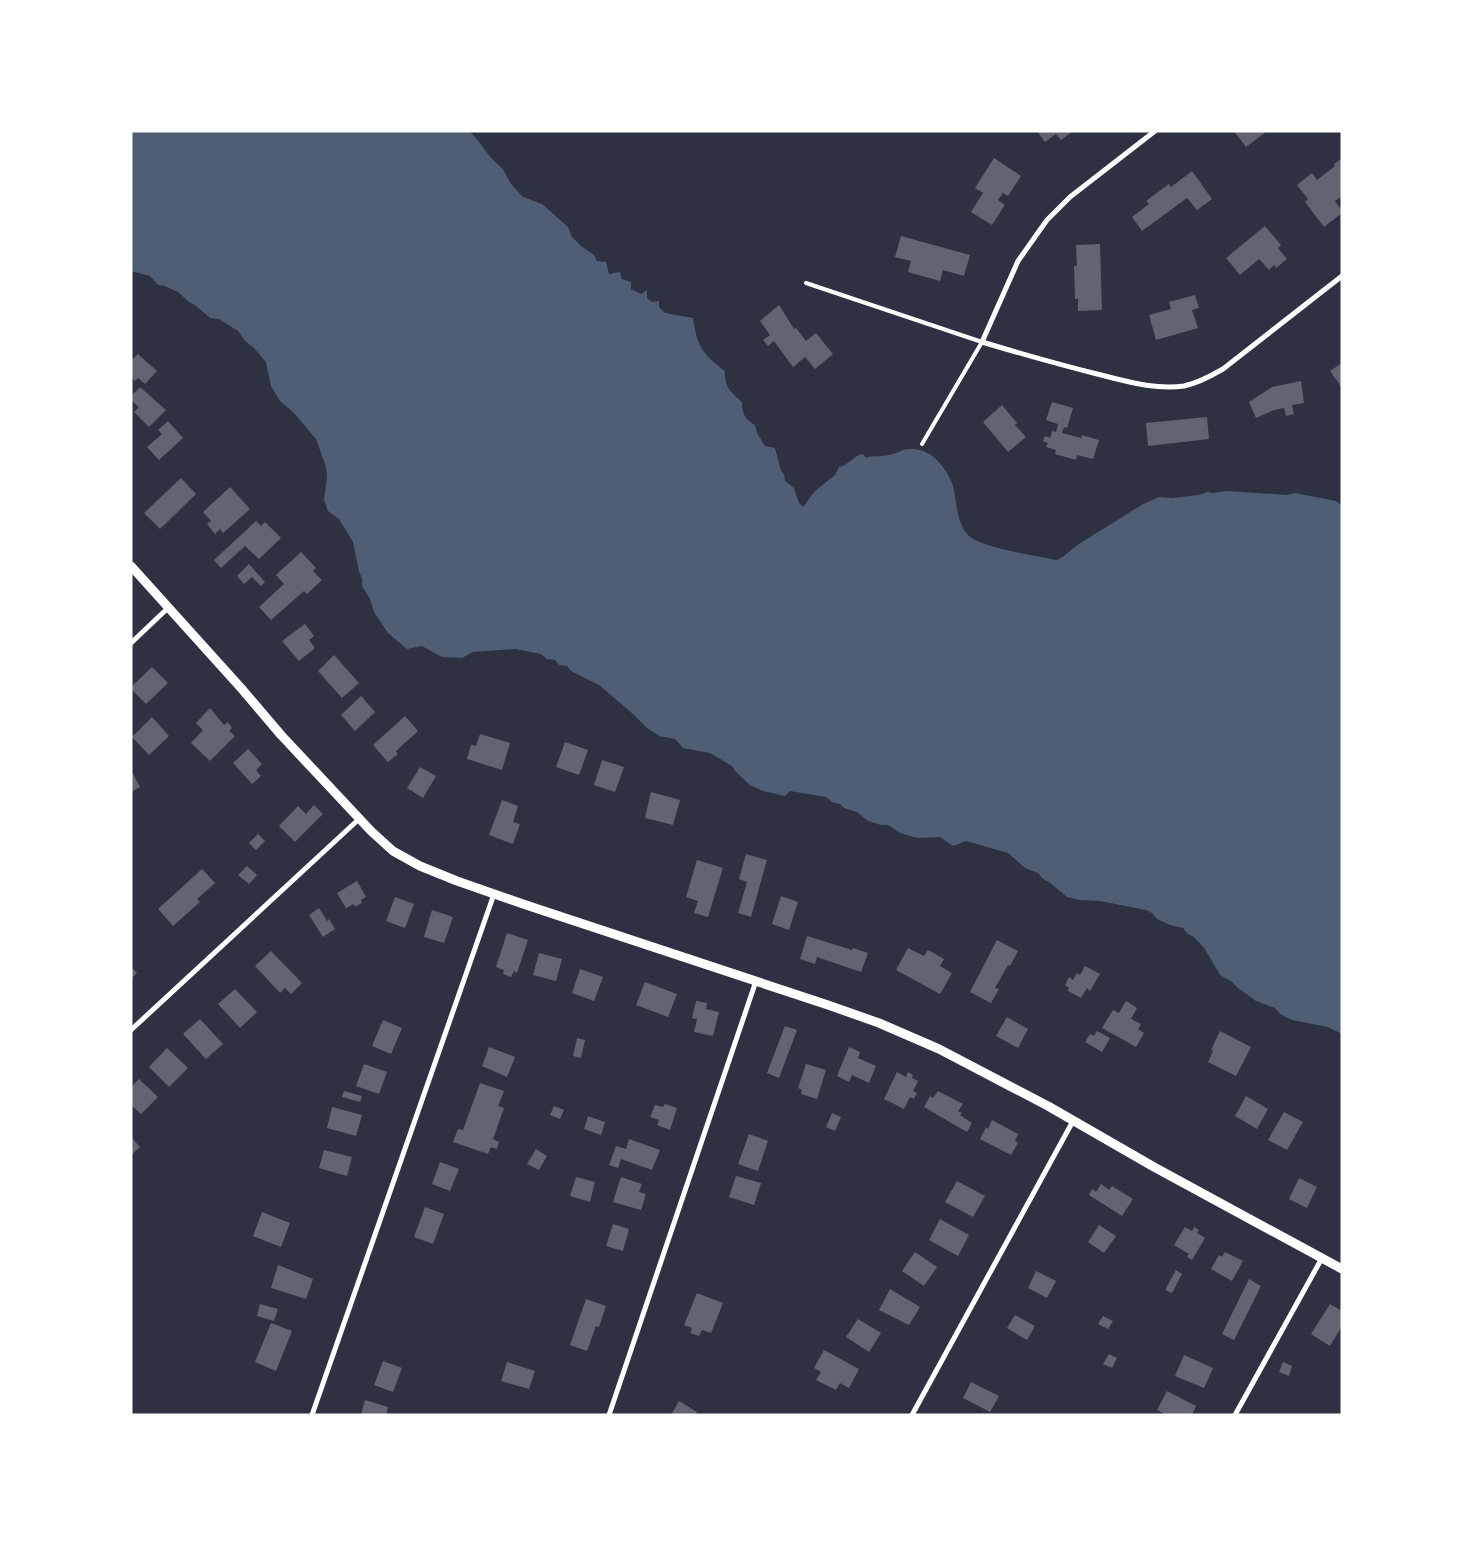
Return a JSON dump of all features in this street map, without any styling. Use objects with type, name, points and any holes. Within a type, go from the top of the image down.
[{"type":"street","points":[[1155,131],[1070,197],[1046,220],[1018,261],[982,342],[1044,361],[1142,385],[1161,387],[1186,386],[1223,369],[1342,276]]},
{"type":"street","points":[[131,566],[242,688],[281,735],[359,819],[394,851],[420,866],[494,894],[879,1023],[939,1049],[1342,1269]]},
{"type":"street","points":[[131,643],[169,607]]},
{"type":"street","points":[[131,1030],[359,819]]},
{"type":"street","points":[[312,1415],[494,894]]},
{"type":"street","points":[[609,1415],[756,981]]},
{"type":"street","points":[[912,1415],[1074,1121]]},
{"type":"street","points":[[1235,1415],[1322,1258]]},
{"type":"lane","points":[[806,283],[982,342],[922,444]]},
{"type":"water","points":[[131,131],[469,131],[492,159],[503,169],[511,184],[523,197],[542,204],[568,227],[572,237],[594,255],[597,261],[606,262],[609,274],[620,272],[622,279],[631,282],[631,289],[641,294],[647,290],[647,298],[652,302],[659,301],[659,307],[665,313],[693,318],[702,349],[711,360],[725,371],[727,385],[742,402],[745,416],[755,425],[757,433],[765,446],[775,448],[785,481],[794,488],[799,503],[803,507],[815,491],[835,475],[839,467],[856,457],[863,454],[866,458],[886,456],[908,449],[917,449],[927,453],[944,468],[953,484],[959,519],[969,536],[998,548],[1057,560],[1143,504],[1159,497],[1172,498],[1199,495],[1207,492],[1227,491],[1287,495],[1295,493],[1336,501],[1342,506],[1342,1034],[1328,1027],[1292,1020],[1280,1014],[1275,1008],[1256,1001],[1220,975],[1205,949],[1194,937],[1183,928],[1157,919],[1146,910],[1067,897],[1038,873],[1025,868],[1008,853],[966,841],[953,846],[940,837],[913,837],[900,833],[888,825],[868,821],[857,812],[844,808],[826,797],[790,791],[785,796],[763,791],[750,785],[732,766],[710,753],[683,748],[675,739],[659,736],[647,728],[599,685],[571,671],[567,666],[559,665],[555,660],[547,659],[541,654],[515,649],[473,652],[462,658],[442,657],[422,646],[407,649],[388,633],[374,612],[370,599],[362,586],[353,542],[339,519],[328,511],[324,500],[327,477],[326,467],[316,439],[294,413],[280,401],[271,386],[266,362],[245,341],[238,331],[219,319],[210,318],[178,292],[158,285],[150,276],[131,271]]},
{"type":"building","points":[[1037,131],[1073,131],[1061,140],[1056,134],[1045,142]]},
{"type":"building","points":[[1234,131],[1267,131],[1246,147]]},
{"type":"building","points":[[994,158],[1021,176],[1008,196],[1003,193],[998,200],[1005,205],[992,225],[971,212],[983,193],[975,188]]},
{"type":"building","points":[[1342,158],[1342,196],[1335,201],[1342,213],[1324,227],[1305,202],[1308,199],[1297,185],[1312,173],[1317,180]]},
{"type":"building","points":[[1192,171],[1212,199],[1197,210],[1187,198],[1142,231],[1132,217],[1149,204],[1146,201],[1169,184],[1171,187]]},
{"type":"building","points":[[1265,226],[1281,245],[1278,248],[1287,259],[1276,268],[1274,265],[1269,270],[1259,259],[1240,275],[1226,258]]},
{"type":"building","points":[[901,236],[970,255],[964,276],[943,270],[940,281],[908,272],[911,261],[895,257]]},
{"type":"building","points":[[1100,244],[1102,310],[1078,311],[1078,299],[1075,299],[1074,266],[1077,266],[1076,245]]},
{"type":"building","points":[[1195,295],[1199,308],[1192,310],[1198,328],[1156,340],[1149,315],[1171,309],[1169,302]]},
{"type":"building","points":[[779,305],[794,329],[796,328],[806,341],[816,333],[833,354],[815,369],[805,357],[793,367],[774,341],[768,346],[763,340],[770,335],[760,321]]},
{"type":"building","points":[[138,354],[157,371],[145,384],[138,378],[135,381],[131,378],[131,361]]},
{"type":"building","points":[[1342,363],[1342,388],[1330,371]]},
{"type":"building","points":[[1301,381],[1304,403],[1292,405],[1294,414],[1286,416],[1284,408],[1256,418],[1249,402],[1272,387]]},
{"type":"building","points":[[140,387],[166,410],[149,427],[134,412],[139,407],[131,400],[131,396]]},
{"type":"building","points":[[1052,402],[1073,408],[1067,428],[1064,427],[1062,433],[1081,438],[1082,435],[1099,440],[1093,459],[1077,455],[1076,460],[1055,454],[1056,450],[1046,447],[1048,443],[1043,441],[1045,436],[1050,438],[1052,431],[1056,432],[1058,424],[1046,420]]},
{"type":"building","points":[[1002,405],[1017,423],[1015,425],[1026,437],[1008,452],[983,422]]},
{"type":"building","points":[[1207,417],[1209,439],[1148,446],[1146,423]]},
{"type":"building","points":[[168,421],[183,438],[159,460],[147,447],[162,434],[158,430]]},
{"type":"building","points":[[181,478],[196,494],[160,529],[144,513]]},
{"type":"building","points":[[230,487],[250,509],[223,533],[220,529],[215,534],[207,524],[211,521],[203,512]]},
{"type":"building","points":[[256,521],[261,526],[265,522],[281,538],[259,559],[245,546],[221,568],[214,560]]},
{"type":"building","points":[[301,552],[316,568],[313,571],[322,580],[307,594],[304,591],[271,620],[259,607],[284,584],[276,575]]},
{"type":"building","points":[[249,564],[265,582],[261,586],[252,577],[244,584],[237,576]]},
{"type":"building","points":[[305,624],[314,636],[309,640],[315,648],[299,661],[282,641]]},
{"type":"building","points":[[334,655],[359,683],[342,698],[318,671]]},
{"type":"building","points":[[152,667],[168,683],[146,704],[131,687]]},
{"type":"building","points":[[361,696],[375,712],[355,731],[341,715]]},
{"type":"building","points":[[210,708],[224,725],[228,722],[232,728],[229,731],[235,736],[210,761],[191,743],[203,730],[196,723]]},
{"type":"building","points":[[405,716],[418,731],[396,751],[398,754],[388,762],[373,745]]},
{"type":"building","points":[[152,717],[169,736],[149,755],[132,737]]},
{"type":"building","points":[[480,734],[510,743],[502,770],[467,759],[471,745],[476,746]]},
{"type":"building","points":[[565,742],[588,750],[579,775],[556,767]]},
{"type":"building","points":[[248,749],[262,764],[256,770],[261,776],[252,784],[233,763]]},
{"type":"building","points":[[602,760],[624,767],[615,792],[594,785]]},
{"type":"building","points":[[420,767],[436,776],[423,798],[407,788]]},
{"type":"building","points":[[131,770],[140,787],[131,792]]},
{"type":"building","points":[[651,792],[680,800],[673,825],[645,818]]},
{"type":"building","points":[[502,800],[518,806],[513,822],[520,824],[513,844],[489,835]]},
{"type":"building","points":[[314,805],[323,814],[295,842],[279,826],[298,806],[306,814]]},
{"type":"building","points":[[258,834],[265,841],[256,850],[249,843]]},
{"type":"building","points":[[746,854],[767,860],[751,917],[738,913],[747,882],[739,879]]},
{"type":"building","points":[[697,860],[723,868],[708,917],[694,913],[698,901],[686,897]]},
{"type":"building","points":[[247,866],[257,875],[249,884],[238,875]]},
{"type":"building","points":[[202,869],[215,883],[197,899],[200,902],[173,926],[158,909]]},
{"type":"building","points":[[357,881],[366,897],[361,900],[362,903],[355,907],[354,904],[346,908],[337,893]]},
{"type":"building","points":[[781,896],[798,902],[789,930],[772,924]]},
{"type":"building","points":[[395,897],[414,904],[405,928],[386,921]]},
{"type":"building","points":[[319,908],[327,921],[329,919],[335,929],[323,937],[309,915]]},
{"type":"building","points":[[432,910],[453,917],[444,943],[424,937]]},
{"type":"building","points":[[507,933],[528,940],[517,973],[514,971],[511,977],[503,974],[504,970],[496,967]]},
{"type":"building","points":[[807,936],[868,953],[861,972],[817,957],[815,964],[800,959]]},
{"type":"building","points":[[997,940],[1018,951],[995,988],[999,989],[991,1003],[970,992]]},
{"type":"building","points":[[908,948],[924,956],[928,950],[944,959],[940,966],[952,973],[940,994],[896,970]]},
{"type":"building","points":[[271,951],[302,983],[291,994],[285,988],[280,993],[255,966]]},
{"type":"building","points":[[539,953],[562,959],[556,981],[533,975]]},
{"type":"building","points":[[1085,966],[1100,974],[1090,991],[1087,988],[1081,998],[1068,991],[1069,988],[1065,985],[1069,977],[1073,980],[1077,973],[1080,975]]},
{"type":"building","points":[[131,967],[137,973],[131,979]]},
{"type":"building","points":[[580,969],[603,977],[594,1001],[572,993]]},
{"type":"building","points":[[645,982],[677,994],[668,1017],[636,1005]]},
{"type":"building","points":[[235,989],[257,1012],[240,1028],[218,1004]]},
{"type":"building","points":[[696,1001],[707,1003],[706,1009],[719,1012],[713,1036],[694,1032],[697,1019],[692,1018]]},
{"type":"building","points":[[1126,1001],[1137,1008],[1131,1019],[1141,1024],[1138,1029],[1144,1033],[1136,1047],[1102,1028],[1113,1010],[1119,1013]]},
{"type":"building","points":[[1007,1017],[1028,1029],[1018,1048],[996,1036]]},
{"type":"building","points":[[200,1019],[223,1044],[206,1059],[183,1034]]},
{"type":"building","points":[[383,1020],[402,1028],[391,1054],[372,1046]]},
{"type":"building","points":[[785,1026],[797,1030],[779,1078],[767,1073]]},
{"type":"building","points":[[1097,1031],[1110,1038],[1102,1052],[1085,1042],[1090,1034],[1094,1036]]},
{"type":"building","points":[[1220,1031],[1251,1047],[1236,1076],[1208,1062],[1213,1051],[1211,1050]]},
{"type":"building","points":[[577,1038],[585,1040],[581,1058],[573,1056]]},
{"type":"building","points":[[489,1047],[515,1057],[507,1077],[482,1066]]},
{"type":"building","points":[[849,1047],[860,1052],[858,1058],[876,1066],[869,1083],[852,1075],[849,1082],[837,1076]]},
{"type":"building","points":[[167,1048],[188,1068],[169,1087],[149,1067]]},
{"type":"building","points":[[364,1064],[387,1072],[379,1094],[356,1086]]},
{"type":"building","points":[[806,1064],[826,1070],[817,1099],[801,1094],[802,1090],[798,1088]]},
{"type":"building","points":[[897,1072],[906,1077],[908,1072],[913,1075],[912,1078],[918,1081],[913,1091],[917,1093],[914,1099],[910,1097],[904,1109],[884,1099]]},
{"type":"building","points":[[139,1079],[158,1097],[141,1114],[131,1105],[131,1087]]},
{"type":"building","points":[[480,1083],[504,1091],[498,1106],[504,1108],[493,1139],[499,1142],[497,1149],[491,1147],[488,1154],[453,1142],[458,1129],[463,1130]]},
{"type":"building","points":[[344,1091],[362,1096],[360,1102],[342,1097]]},
{"type":"building","points":[[938,1091],[963,1104],[958,1111],[962,1113],[960,1115],[972,1123],[967,1132],[924,1107],[930,1096],[933,1098]]},
{"type":"building","points":[[1246,1096],[1268,1109],[1257,1129],[1235,1116]]},
{"type":"building","points":[[665,1104],[677,1108],[670,1130],[657,1125],[659,1120],[650,1117],[655,1105],[663,1107]]},
{"type":"building","points":[[554,1106],[564,1110],[560,1119],[550,1115]]},
{"type":"building","points":[[332,1107],[362,1115],[356,1136],[327,1128]]},
{"type":"building","points":[[1284,1112],[1303,1122],[1287,1150],[1268,1140]]},
{"type":"building","points":[[832,1113],[841,1117],[835,1131],[826,1127]]},
{"type":"building","points":[[588,1116],[605,1122],[601,1135],[584,1129]]},
{"type":"building","points":[[992,1120],[1018,1134],[1015,1141],[1018,1143],[1011,1155],[980,1139]]},
{"type":"building","points":[[749,1134],[768,1141],[758,1171],[738,1164]]},
{"type":"building","points":[[131,1137],[140,1147],[131,1155]]},
{"type":"building","points":[[629,1139],[660,1150],[652,1170],[621,1159],[618,1168],[609,1165],[616,1146],[626,1149]]},
{"type":"building","points":[[536,1149],[547,1156],[539,1170],[527,1164]]},
{"type":"building","points":[[324,1150],[352,1157],[347,1176],[319,1168]]},
{"type":"building","points":[[440,1162],[459,1169],[450,1191],[432,1184]]},
{"type":"building","points":[[736,1176],[761,1183],[754,1205],[729,1197]]},
{"type":"building","points":[[576,1177],[595,1182],[590,1202],[570,1196]]},
{"type":"building","points":[[621,1177],[642,1184],[639,1192],[646,1194],[641,1210],[613,1202]]},
{"type":"building","points":[[1299,1178],[1317,1187],[1307,1208],[1289,1199]]},
{"type":"building","points":[[957,1181],[985,1196],[973,1217],[945,1202]]},
{"type":"building","points":[[1101,1184],[1109,1190],[1112,1186],[1133,1199],[1122,1216],[1089,1195],[1092,1189],[1096,1192]]},
{"type":"building","points":[[425,1207],[444,1214],[433,1244],[414,1237]]},
{"type":"building","points":[[262,1212],[290,1223],[281,1247],[253,1236]]},
{"type":"building","points":[[940,1219],[969,1235],[958,1256],[929,1240]]},
{"type":"building","points":[[613,1224],[629,1229],[623,1251],[606,1246]]},
{"type":"building","points":[[1099,1225],[1116,1236],[1104,1253],[1088,1242]]},
{"type":"building","points":[[1185,1227],[1192,1231],[1194,1227],[1199,1230],[1197,1233],[1205,1238],[1192,1260],[1187,1257],[1189,1254],[1174,1245]]},
{"type":"building","points":[[915,1252],[937,1267],[924,1286],[902,1271]]},
{"type":"building","points":[[1225,1252],[1243,1261],[1232,1281],[1211,1269],[1219,1255],[1222,1257]]},
{"type":"building","points":[[278,1265],[313,1279],[306,1299],[271,1288]]},
{"type":"building","points":[[1176,1270],[1182,1274],[1172,1293],[1165,1290]]},
{"type":"building","points":[[1036,1271],[1056,1281],[1047,1298],[1028,1288]]},
{"type":"building","points":[[1249,1279],[1261,1286],[1234,1340],[1222,1334]]},
{"type":"building","points":[[890,1289],[920,1307],[909,1325],[879,1310]]},
{"type":"building","points":[[697,1293],[723,1303],[711,1333],[702,1330],[699,1336],[690,1333],[692,1328],[684,1325]]},
{"type":"building","points":[[586,1299],[606,1306],[599,1327],[596,1326],[587,1351],[570,1345]]},
{"type":"building","points":[[260,1304],[278,1309],[274,1321],[257,1316]]},
{"type":"building","points":[[1330,1304],[1342,1311],[1342,1326],[1330,1346],[1311,1334]]},
{"type":"building","points":[[1015,1315],[1035,1326],[1027,1340],[1007,1328]]},
{"type":"building","points":[[1103,1316],[1113,1321],[1108,1329],[1098,1324]]},
{"type":"building","points":[[858,1319],[881,1333],[869,1352],[846,1337]]},
{"type":"building","points":[[271,1323],[292,1331],[276,1371],[255,1362]]},
{"type":"building","points":[[824,1350],[859,1369],[849,1388],[840,1383],[836,1390],[816,1380],[821,1372],[814,1368]]},
{"type":"building","points":[[1109,1354],[1117,1358],[1112,1368],[1103,1364]]},
{"type":"building","points":[[1184,1355],[1213,1368],[1204,1388],[1175,1376]]},
{"type":"building","points":[[383,1361],[402,1368],[393,1392],[374,1385]]},
{"type":"building","points":[[507,1362],[535,1371],[529,1389],[501,1381]]},
{"type":"building","points":[[1283,1362],[1292,1366],[1289,1376],[1279,1372]]},
{"type":"building","points":[[971,1382],[999,1396],[990,1412],[963,1398]]},
{"type":"building","points":[[1167,1391],[1196,1406],[1192,1415],[1166,1415],[1157,1410]]},
{"type":"building","points":[[365,1400],[388,1407],[386,1415],[361,1415]]},
{"type":"building","points":[[679,1401],[697,1412],[695,1415],[671,1415]]}]
